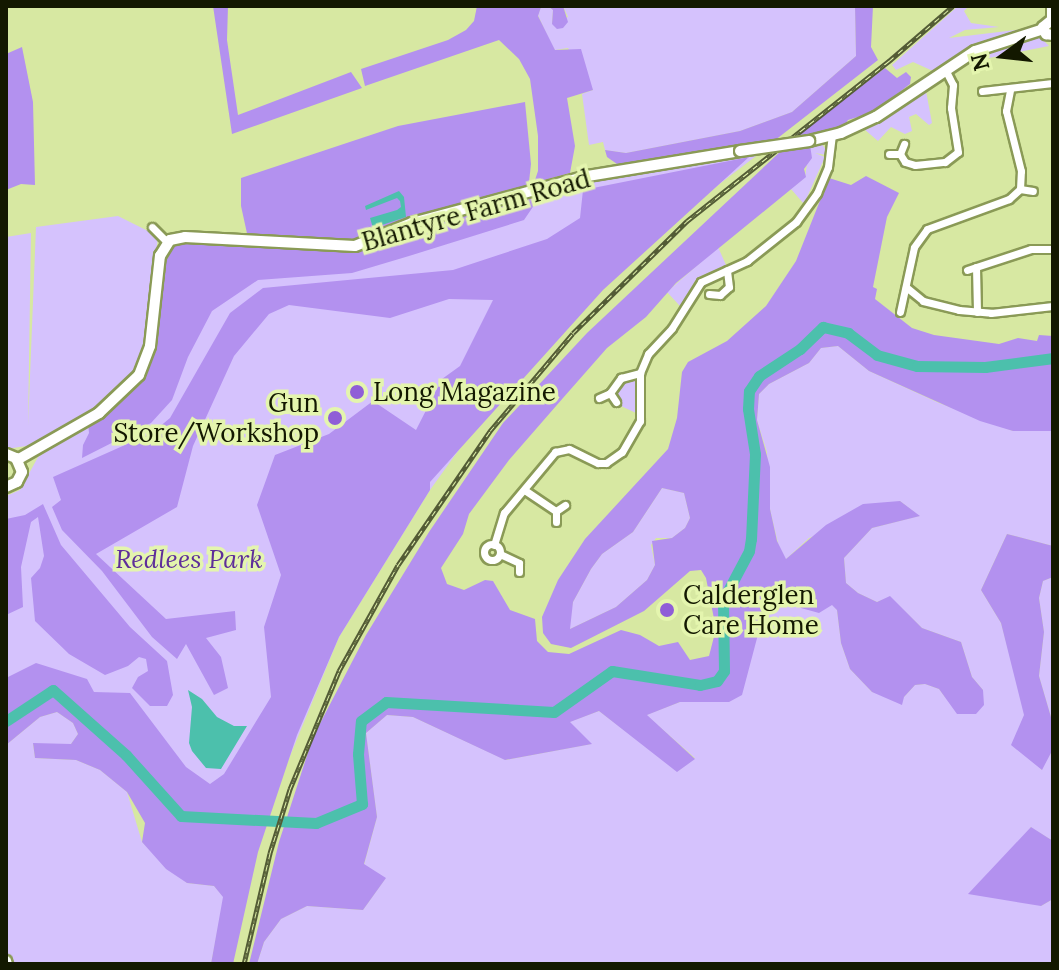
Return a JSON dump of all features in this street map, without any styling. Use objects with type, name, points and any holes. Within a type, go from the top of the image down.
[{"type":"main road","points":[[1048,32],[1044,24],[1052,19]]},
{"type":"main road","name":"Blantyre Farm Road","points":[[167,242],[185,237],[355,246],[412,223],[594,175],[809,141],[883,114],[945,69],[992,43],[1048,32]]},
{"type":"main road","points":[[17,460],[99,413],[139,375],[149,351],[160,256],[167,242]]},
{"type":"main road","points":[[6,454],[17,460]]},
{"type":"main road","points":[[6,487],[20,477],[17,460]]},
{"type":"street","points":[[1050,6],[1052,19]]},
{"type":"street","points":[[889,154],[900,154],[915,165],[945,162],[958,152],[951,108],[953,85],[945,69]]},
{"type":"street","points":[[982,91],[1053,83]]},
{"type":"street","points":[[900,312],[914,247],[927,229],[1009,199],[1020,189],[1021,170],[1006,111],[1010,90]]},
{"type":"street","points":[[494,545],[504,513],[526,491],[545,463],[562,448],[598,463],[606,463],[622,452],[640,421],[640,373],[648,354],[672,328],[694,288],[711,275],[747,261],[796,222],[809,205],[828,167],[832,135]]},
{"type":"street","points":[[900,154],[904,144]]},
{"type":"street","points":[[1020,189],[1033,191]]},
{"type":"street","points":[[152,227],[167,242]]},
{"type":"street","points":[[977,312],[972,268],[1031,249],[1053,249]]},
{"type":"street","points":[[709,294],[720,295],[729,287],[727,270]]},
{"type":"street","points":[[906,287],[923,301],[977,312],[1053,306]]},
{"type":"street","points":[[720,295],[721,305]]},
{"type":"street","points":[[599,398],[610,393],[621,378],[640,373]]},
{"type":"street","points":[[610,393],[616,402]]},
{"type":"street","points":[[526,491],[541,504],[556,511]]},
{"type":"street","points":[[556,511],[565,505]]},
{"type":"street","points":[[556,511],[556,522]]},
{"type":"street","points":[[494,545],[500,554],[519,563],[529,560]]},
{"type":"street","points":[[494,545],[487,547],[485,556],[494,560],[500,554]]},
{"type":"street","points":[[519,563],[519,572]]},
{"type":"green space","points":[[548,6],[553,10],[552,24],[568,17],[563,6],[855,6],[856,56],[792,112],[740,131],[626,153],[605,150],[603,142],[589,145],[582,94],[593,90],[568,48],[555,50],[551,44],[538,15],[541,7]]},
{"type":"green space","points":[[958,6],[969,6],[964,11],[971,23],[999,27],[965,30],[949,38],[1032,28],[990,40],[933,71],[913,62],[896,70],[892,65]]},
{"type":"green space","points":[[1029,38],[1041,38],[1049,46],[989,58],[980,55]]},
{"type":"green space","points":[[926,91],[932,123],[929,125],[916,114],[909,117],[912,131],[905,134],[891,127],[878,141],[864,129]]},
{"type":"green space","points":[[821,143],[827,151],[826,155],[815,153],[825,157],[804,204],[791,189],[805,177],[810,145]]},
{"type":"green space","name":"Redlees Park","points":[[746,154],[756,156],[666,225],[556,335],[481,419],[430,490],[339,637],[276,790],[202,796],[107,708],[6,692],[6,496],[20,490],[38,457],[100,416],[136,385],[150,365],[155,340],[260,245],[351,249],[415,225],[584,181]]},
{"type":"green space","points":[[118,216],[158,236],[146,345],[133,376],[96,410],[33,445],[6,449],[6,237],[31,233],[28,426],[36,227]]},
{"type":"green space","points":[[718,247],[726,265],[697,278],[680,306],[667,292]]},
{"type":"green space","points":[[838,346],[869,371],[939,403],[1013,431],[1053,431],[1053,546],[1007,534],[981,590],[1001,623],[1041,770],[1053,749],[1053,841],[1030,827],[1041,906],[1053,899],[1053,964],[257,964],[264,942],[281,919],[307,906],[363,910],[385,879],[364,865],[377,817],[366,733],[387,715],[413,717],[506,760],[591,744],[569,722],[599,711],[678,771],[695,758],[646,715],[680,702],[729,702],[765,608],[786,598],[832,604],[837,610],[841,643],[850,669],[872,692],[904,697],[915,685],[925,684],[939,689],[945,697],[983,690],[972,677],[961,642],[922,628],[890,597],[877,602],[846,583],[844,558],[872,528],[919,516],[900,501],[809,538],[785,560],[781,556],[770,509],[767,452],[757,420],[759,394],[769,384],[809,363],[821,348]]},
{"type":"green space","points":[[624,378],[635,378],[636,413],[621,406],[614,394]]},
{"type":"green space","points":[[662,488],[684,493],[690,518],[685,528],[672,538],[656,538],[651,545],[655,565],[647,580],[616,607],[570,629],[568,624],[573,602],[591,569],[602,554],[633,532]]},
{"type":"green space","points":[[1053,577],[1053,724],[1039,676],[1044,632],[1039,598],[1043,581]]},
{"type":"green space","points":[[57,712],[73,723],[78,734],[71,744],[33,744],[35,758],[76,760],[100,770],[127,792],[142,842],[187,883],[214,886],[224,897],[211,964],[11,964],[6,950],[6,745],[40,717]]},
{"type":"shaded area","points":[[213,6],[228,6],[227,40],[238,115],[351,72],[362,88],[232,134]]},
{"type":"shaded area","points":[[477,6],[548,6],[541,7],[538,16],[555,50],[581,49],[593,90],[567,98],[575,146],[570,173],[534,183],[538,171],[538,136],[530,79],[519,59],[499,40],[365,86],[361,69],[448,40],[466,30],[474,21]]},
{"type":"shaded area","points":[[548,6],[563,6],[568,22],[563,28],[557,29],[552,24],[553,10]]},
{"type":"shaded area","points":[[855,6],[873,6],[871,47],[878,60],[774,141],[617,164],[607,157],[605,150],[626,153],[740,131],[792,112],[856,56]]},
{"type":"shaded area","points":[[22,47],[33,102],[35,185],[21,184],[6,190],[6,54]]},
{"type":"shaded area","points":[[885,68],[897,78],[906,72],[911,77],[910,84],[874,112],[848,120],[843,128],[793,138]]},
{"type":"shaded area","points":[[525,102],[531,164],[528,191],[357,242],[248,238],[241,206],[241,178],[398,126]]},
{"type":"shaded area","points":[[810,145],[812,158],[804,169],[806,177],[676,283],[646,317],[607,348],[509,460],[469,514],[463,534],[441,568],[447,584],[464,590],[485,580],[493,581],[510,610],[535,619],[537,641],[548,652],[569,654],[621,630],[640,635],[659,646],[678,642],[690,660],[709,656],[716,629],[706,578],[701,570],[690,571],[644,611],[571,648],[551,644],[543,633],[542,617],[558,580],[585,539],[668,449],[677,418],[682,372],[688,362],[727,341],[766,306],[796,261],[829,178],[851,185],[866,176],[899,193],[887,217],[873,287],[877,289],[875,299],[912,328],[934,335],[999,344],[1018,338],[1037,341],[1039,335],[1053,336],[1053,431],[1013,431],[980,421],[869,371],[838,346],[821,348],[809,363],[769,384],[759,394],[757,420],[770,467],[770,509],[777,541],[786,559],[826,525],[863,504],[900,501],[920,516],[872,528],[844,558],[846,583],[877,602],[890,596],[922,628],[961,642],[972,677],[983,690],[984,705],[976,714],[957,714],[939,689],[925,684],[915,685],[904,697],[902,705],[872,692],[850,669],[841,643],[837,610],[832,605],[819,613],[801,608],[795,600],[787,598],[765,608],[742,695],[729,702],[680,702],[647,715],[695,759],[677,772],[599,711],[570,722],[592,744],[505,760],[413,717],[387,715],[366,733],[377,817],[364,864],[386,878],[363,910],[307,906],[281,919],[264,942],[257,964],[249,964],[279,842],[313,737],[366,635],[429,532],[503,423],[587,333],[782,150]],"holes":[[[662,488],[684,493],[690,518],[685,528],[672,538],[652,541],[655,565],[647,580],[616,607],[570,629],[573,602],[602,554],[633,532]]]},
{"type":"shaded area","points":[[749,157],[603,290],[430,482],[430,490],[339,637],[297,735],[258,852],[233,964],[211,964],[223,897],[214,886],[187,883],[166,869],[142,842],[145,823],[127,792],[100,770],[76,760],[35,758],[33,743],[71,744],[78,734],[73,723],[57,712],[40,717],[6,745],[6,678],[36,663],[87,679],[94,692],[130,693],[186,767],[210,784],[224,774],[271,697],[264,627],[281,575],[257,505],[275,455],[329,434],[373,401],[416,430],[442,379],[460,366],[493,300],[449,299],[390,318],[289,305],[269,314],[234,356],[193,446],[177,507],[96,554],[166,619],[235,611],[236,630],[206,638],[221,657],[228,688],[214,695],[186,644],[177,659],[152,637],[102,571],[62,530],[52,507],[61,500],[53,477],[152,433],[170,418],[230,313],[263,288],[453,270],[547,239],[580,218],[583,190]]},
{"type":"shaded area","points":[[543,192],[524,220],[409,256],[352,273],[258,280],[212,311],[188,357],[172,400],[151,423],[82,458],[83,445],[89,433],[88,423],[122,399],[150,365],[164,255],[170,246],[179,241],[351,249],[415,225]]},
{"type":"shaded area","points":[[43,504],[61,545],[130,627],[167,661],[173,695],[167,706],[150,706],[132,688],[138,677],[148,671],[146,659],[139,657],[128,666],[105,675],[69,654],[35,621],[31,578],[40,568],[44,556],[38,517],[31,522],[21,567],[23,607],[6,615],[6,519],[25,515]]},
{"type":"shaded area","points":[[1007,534],[1053,546],[1053,577],[1043,581],[1039,598],[1044,632],[1039,676],[1053,724],[1053,749],[1042,770],[1011,745],[1024,715],[1001,623],[981,590]]},
{"type":"shaded area","points":[[1031,827],[1053,841],[1053,899],[1041,906],[968,894]]},
{"type":"water","points":[[399,191],[404,197],[406,217],[373,228],[370,218],[397,210],[401,207],[400,201],[397,198],[366,210],[365,206]]},
{"type":"water","points":[[188,690],[202,699],[217,717],[234,726],[247,726],[221,769],[206,768],[192,751],[189,743],[192,707]]},
{"type":"waterway","points":[[6,721],[53,690],[126,755],[181,816],[316,823],[362,804],[358,754],[361,721],[386,702],[554,712],[612,671],[700,685],[717,681],[724,671],[723,600],[749,551],[751,539],[755,454],[748,409],[749,391],[759,376],[800,349],[823,327],[848,333],[877,355],[917,366],[985,367],[1053,358]]},
{"type":"railway","points":[[244,964],[270,853],[290,789],[339,671],[398,565],[490,431],[573,333],[687,221],[889,61],[953,6]]},
{"type":"place","name":"Long Magazine","points":[[357,392]]},
{"type":"place","name":"Gun Store/Workshop","points":[[335,418]]},
{"type":"place","name":"Calderglen Care Home","points":[[667,610]]}]
